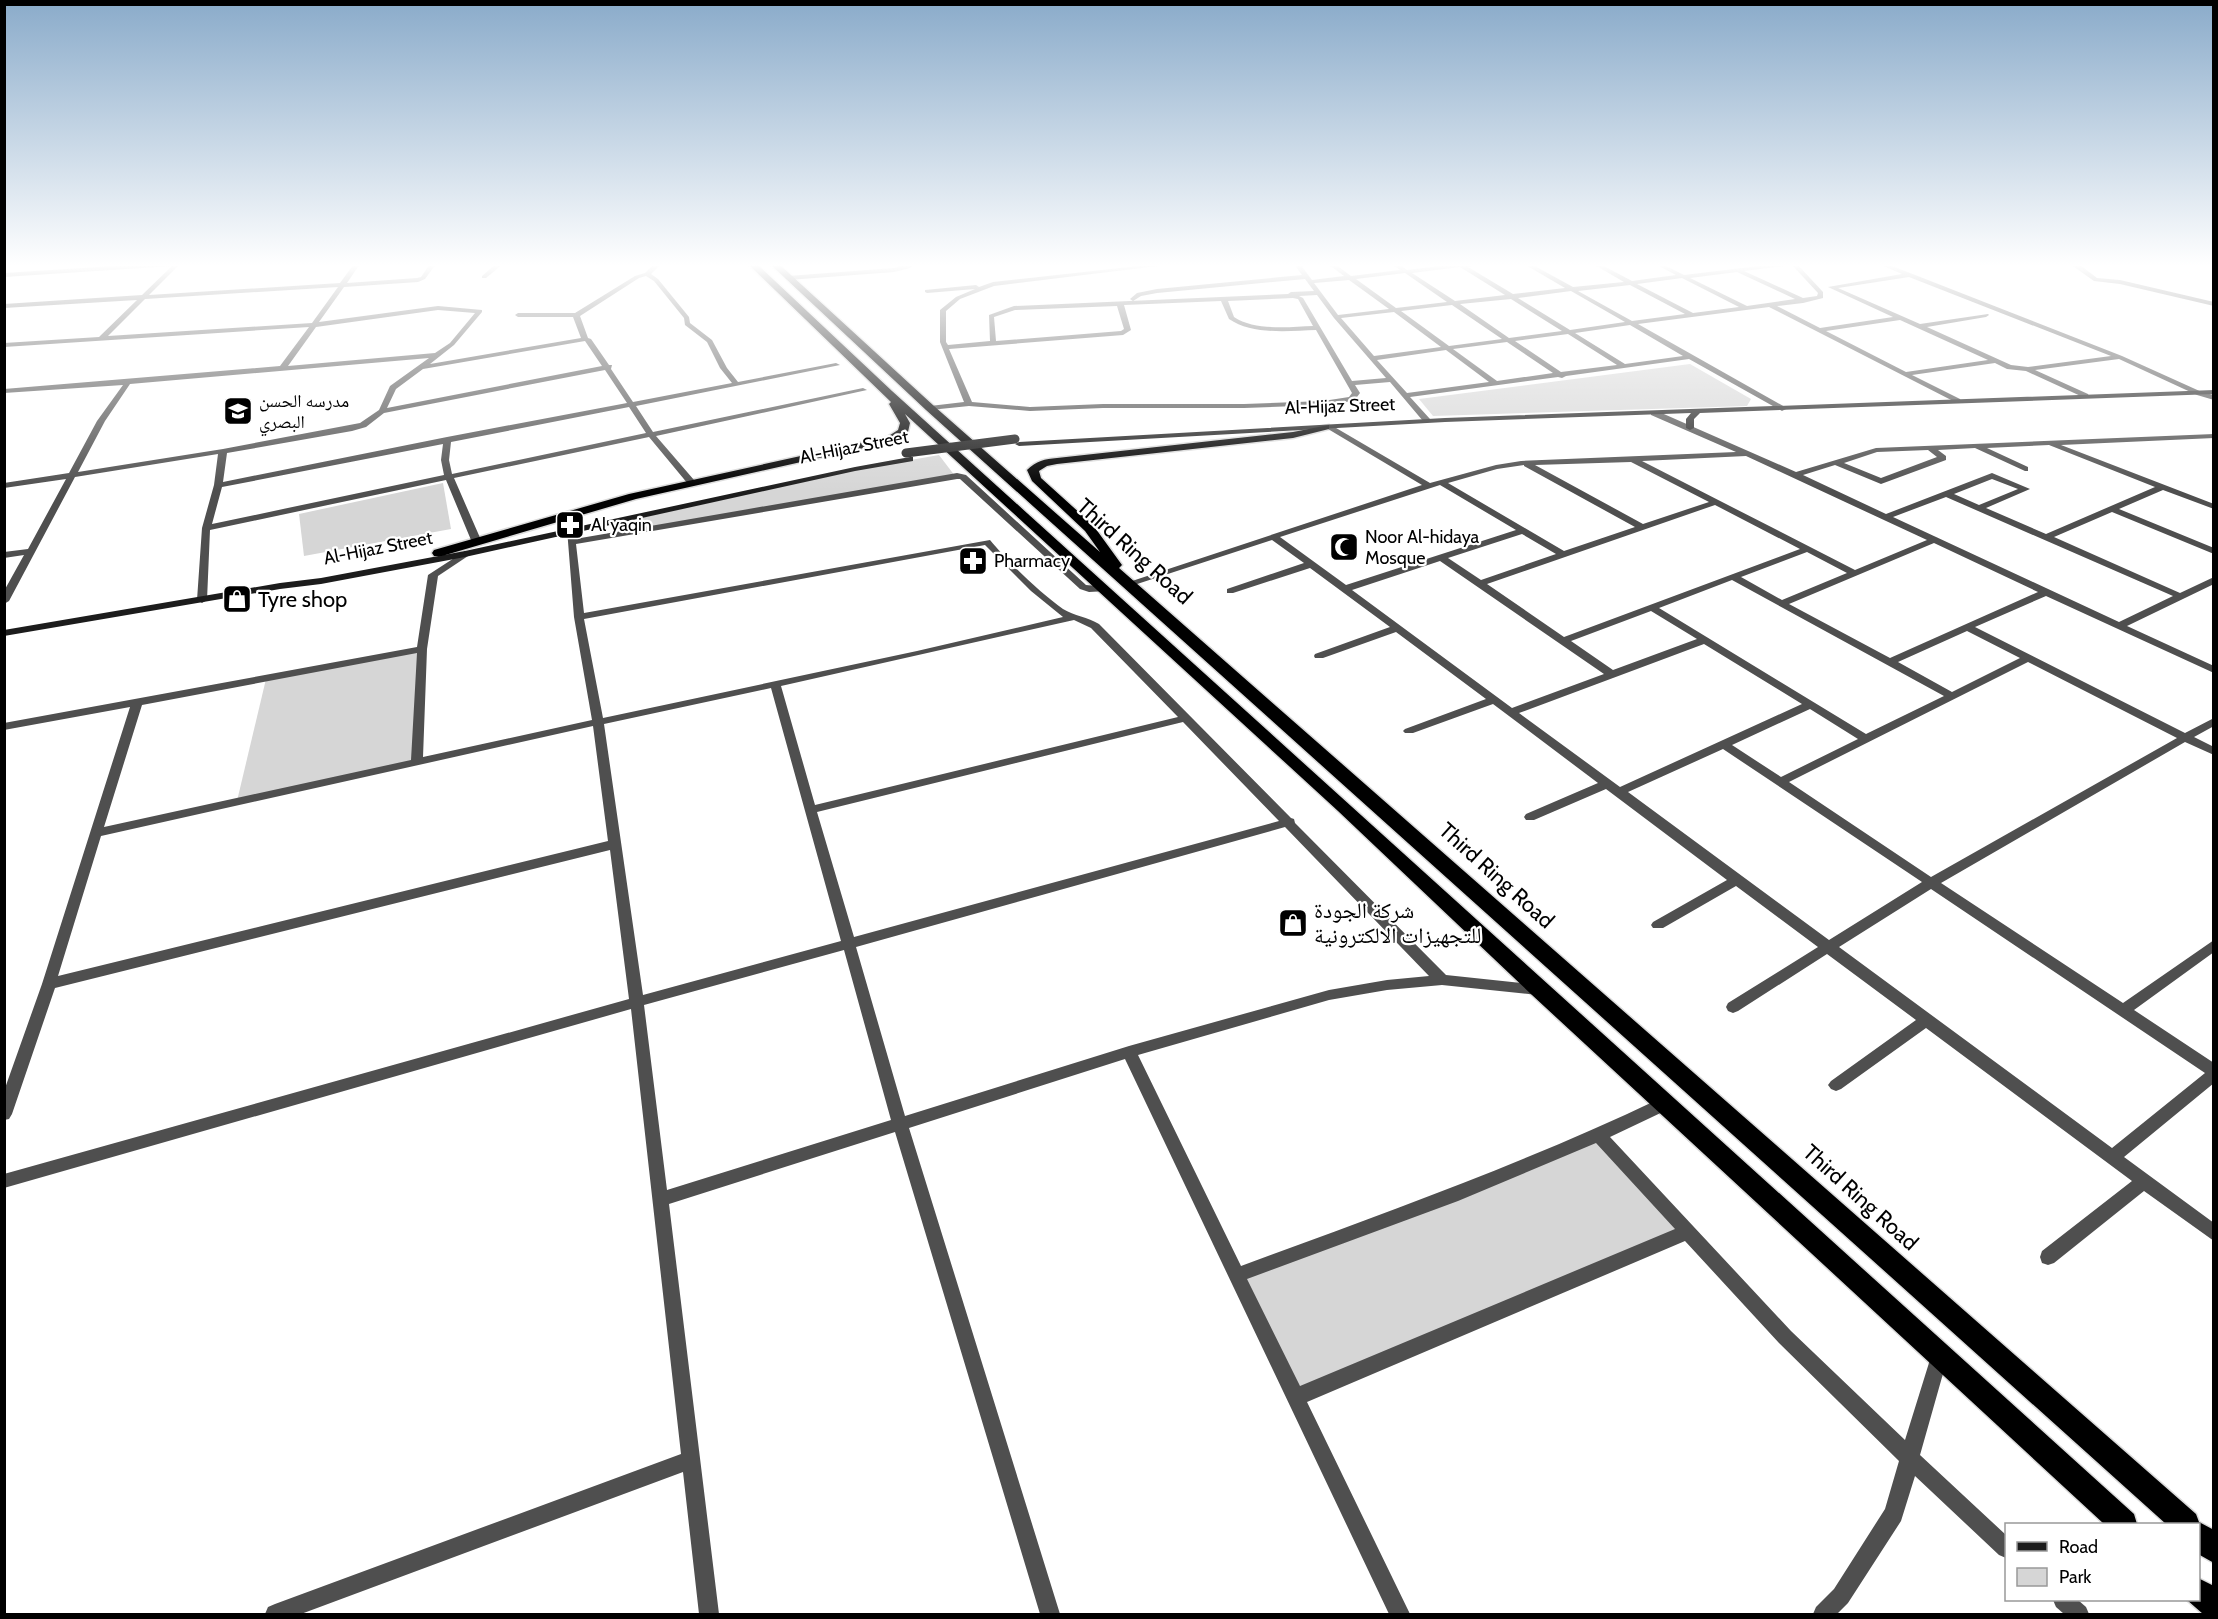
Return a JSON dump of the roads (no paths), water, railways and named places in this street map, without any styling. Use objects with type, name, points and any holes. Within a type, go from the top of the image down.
[{"type":"highway","points":[[832,340],[2123,1523]]},
{"type":"highway","name":"Third Ring Road","points":[[855,340],[2185,1523]]},
{"type":"highway","points":[[438,553],[476,540],[691,482],[891,438],[903,432],[905,423],[888,393]]},
{"type":"highway","points":[[1124,580],[1112,558],[1089,528],[1032,475],[1037,466],[1057,460],[1293,435],[1328,427]]},
{"type":"highway","points":[[2200,1536],[2214,1549]]},
{"type":"highway","points":[[2200,1593],[2214,1605]]},
{"type":"main road","name":"Al-Hijaz Street","points":[[1017,441],[1445,420],[2214,392]]},
{"type":"main road","points":[[1690,428],[1690,419],[1698,411]]},
{"type":"main road","name":"Al-Hijaz Street","points":[[280,586],[834,466],[1100,432],[1445,420]]},
{"type":"main road","name":"Al-Hijaz Street","points":[[4,633],[570,537],[908,456]]},
{"type":"street","points":[[4,345],[90,340]]},
{"type":"street","points":[[283,368],[303,340]]},
{"type":"street","points":[[382,411],[391,390],[456,340]]},
{"type":"street","points":[[419,368],[582,340]]},
{"type":"street","points":[[587,340],[609,367],[651,435],[691,482]]},
{"type":"street","points":[[708,340],[736,384]]},
{"type":"street","points":[[943,340],[969,404]]},
{"type":"street","points":[[946,347],[1029,340]]},
{"type":"street","points":[[930,408],[969,404],[1030,409],[1102,406],[1188,408],[1323,403],[1351,399],[1356,393],[1324,340]]},
{"type":"street","points":[[1356,340],[1426,419]]},
{"type":"street","points":[[1435,340],[1497,384]]},
{"type":"street","points":[[1373,358],[1522,340]]},
{"type":"street","points":[[1581,340],[1626,367]]},
{"type":"street","points":[[1660,340],[1782,409]]},
{"type":"street","points":[[1838,340],[1957,401]]},
{"type":"street","points":[[1949,340],[2010,367],[2028,369],[2120,357]]},
{"type":"street","points":[[2075,340],[2214,398]]},
{"type":"street","points":[[1511,341],[1562,376]]},
{"type":"street","points":[[4,391],[439,354]]},
{"type":"street","points":[[1407,395],[1691,357]]},
{"type":"street","points":[[1905,374],[1994,361]]},
{"type":"street","points":[[218,484],[836,365]]},
{"type":"street","points":[[4,486],[71,477],[349,429],[363,425],[382,411],[609,367]]},
{"type":"street","points":[[2028,369],[2085,396]]},
{"type":"street","points":[[1350,383],[1392,380]]},
{"type":"street","points":[[4,601],[101,422],[128,382]]},
{"type":"street","points":[[206,528],[863,390]]},
{"type":"street","points":[[1654,413],[1795,475],[2214,670]]},
{"type":"street","points":[[1328,427],[1429,486]]},
{"type":"street","points":[[1795,475],[1865,452],[1929,447],[2214,436]]},
{"type":"street","points":[[447,439],[445,460],[449,477],[476,540]]},
{"type":"street","points":[[2047,442],[2214,507]]},
{"type":"street","points":[[1976,445],[2025,469]]},
{"type":"street","points":[[1835,462],[1876,480],[1883,480],[1943,458],[1929,447]]},
{"type":"street","points":[[202,600],[206,528],[218,484],[223,451]]},
{"type":"street","points":[[1124,580],[1273,536],[1441,482],[1497,467],[1527,463],[1747,454]]},
{"type":"street","points":[[1632,459],[1854,573]]},
{"type":"street","points":[[1527,463],[1642,526]]},
{"type":"street","points":[[709,1614],[689,1460],[637,1002],[598,722],[579,617],[570,537],[957,476],[963,477],[1083,587],[1089,590],[1104,588]]},
{"type":"street","points":[[1886,517],[1992,476],[2026,489],[1979,508]]},
{"type":"street","points":[[1441,482],[1562,554]]},
{"type":"street","points":[[2046,538],[2163,487]]},
{"type":"street","points":[[1947,494],[2180,596]]},
{"type":"street","points":[[1479,584],[1716,502]]},
{"type":"street","points":[[2111,509],[2214,551]]},
{"type":"street","points":[[1344,589],[1522,531]]},
{"type":"street","points":[[1273,536],[2214,1233]]},
{"type":"street","points":[[1782,603],[1934,540]]},
{"type":"street","points":[[579,617],[987,542],[1047,602],[1072,618],[1087,621],[1095,626],[1290,822],[1442,980]]},
{"type":"street","points":[[1563,641],[1807,549]]},
{"type":"street","points":[[4,555],[31,551]]},
{"type":"street","points":[[417,762],[422,649],[433,575],[465,554]]},
{"type":"street","points":[[1440,557],[1612,674]]},
{"type":"street","points":[[1230,591],[1311,564]]},
{"type":"street","points":[[1733,577],[1952,696]]},
{"type":"street","points":[[2119,626],[2214,580]]},
{"type":"street","points":[[1890,662],[2046,592]]},
{"type":"street","points":[[1651,607],[1866,739]]},
{"type":"street","points":[[97,833],[1072,618]]},
{"type":"street","points":[[1967,627],[2214,752]]},
{"type":"street","points":[[1319,656],[1397,628]]},
{"type":"street","points":[[1511,712],[1704,640]]},
{"type":"street","points":[[4,727],[422,649]]},
{"type":"street","points":[[1780,782],[2028,658]]},
{"type":"street","points":[[775,684],[900,1124],[1050,1614]]},
{"type":"street","points":[[1409,731],[1494,700]]},
{"type":"street","points":[[4,1114],[49,984],[137,702]]},
{"type":"street","points":[[1618,792],[1810,705]]},
{"type":"street","points":[[810,810],[1186,718]]},
{"type":"street","points":[[1733,1007],[1932,882],[2214,721]]},
{"type":"street","points":[[1723,744],[2214,1072],[2111,1158]]},
{"type":"street","points":[[1530,817],[1607,784]]},
{"type":"street","points":[[4,1181],[637,1002],[1290,822]]},
{"type":"street","points":[[49,984],[615,844]]},
{"type":"street","points":[[1658,926],[1737,880]]},
{"type":"street","points":[[2123,1010],[2214,945]]},
{"type":"street","points":[[659,1200],[1129,1052],[1329,995],[1387,985],[1442,980],[1539,990]]},
{"type":"street","points":[[1836,1085],[1927,1020]]},
{"type":"street","points":[[1129,1052],[1400,1614]]},
{"type":"street","points":[[1237,1275],[1482,1185],[1599,1136],[1664,1104]]},
{"type":"street","points":[[1599,1136],[1785,1337],[2005,1546]]},
{"type":"street","points":[[2048,1257],[2144,1182]]},
{"type":"street","points":[[1296,1397],[1687,1232]]},
{"type":"street","points":[[1823,1614],[1841,1596],[1894,1514],[1939,1356]]},
{"type":"street","points":[[275,1614],[689,1460]]},
{"type":"street","points":[[2064,1601],[2079,1614]]},
{"type":"place","name":"مدرسه الحسن البصري","points":[[238,411]]},
{"type":"place","name":"Al yaqin","points":[[570,525]]},
{"type":"place","name":"Noor Al-hidaya Mosque","points":[[1344,547]]},
{"type":"place","name":"Pharmacy","points":[[973,561]]},
{"type":"place","name":"Tyre shop","points":[[237,599]]},
{"type":"place","name":"شركة الجودة للتجهيزات الالكترونية","points":[[1293,923]]}]
